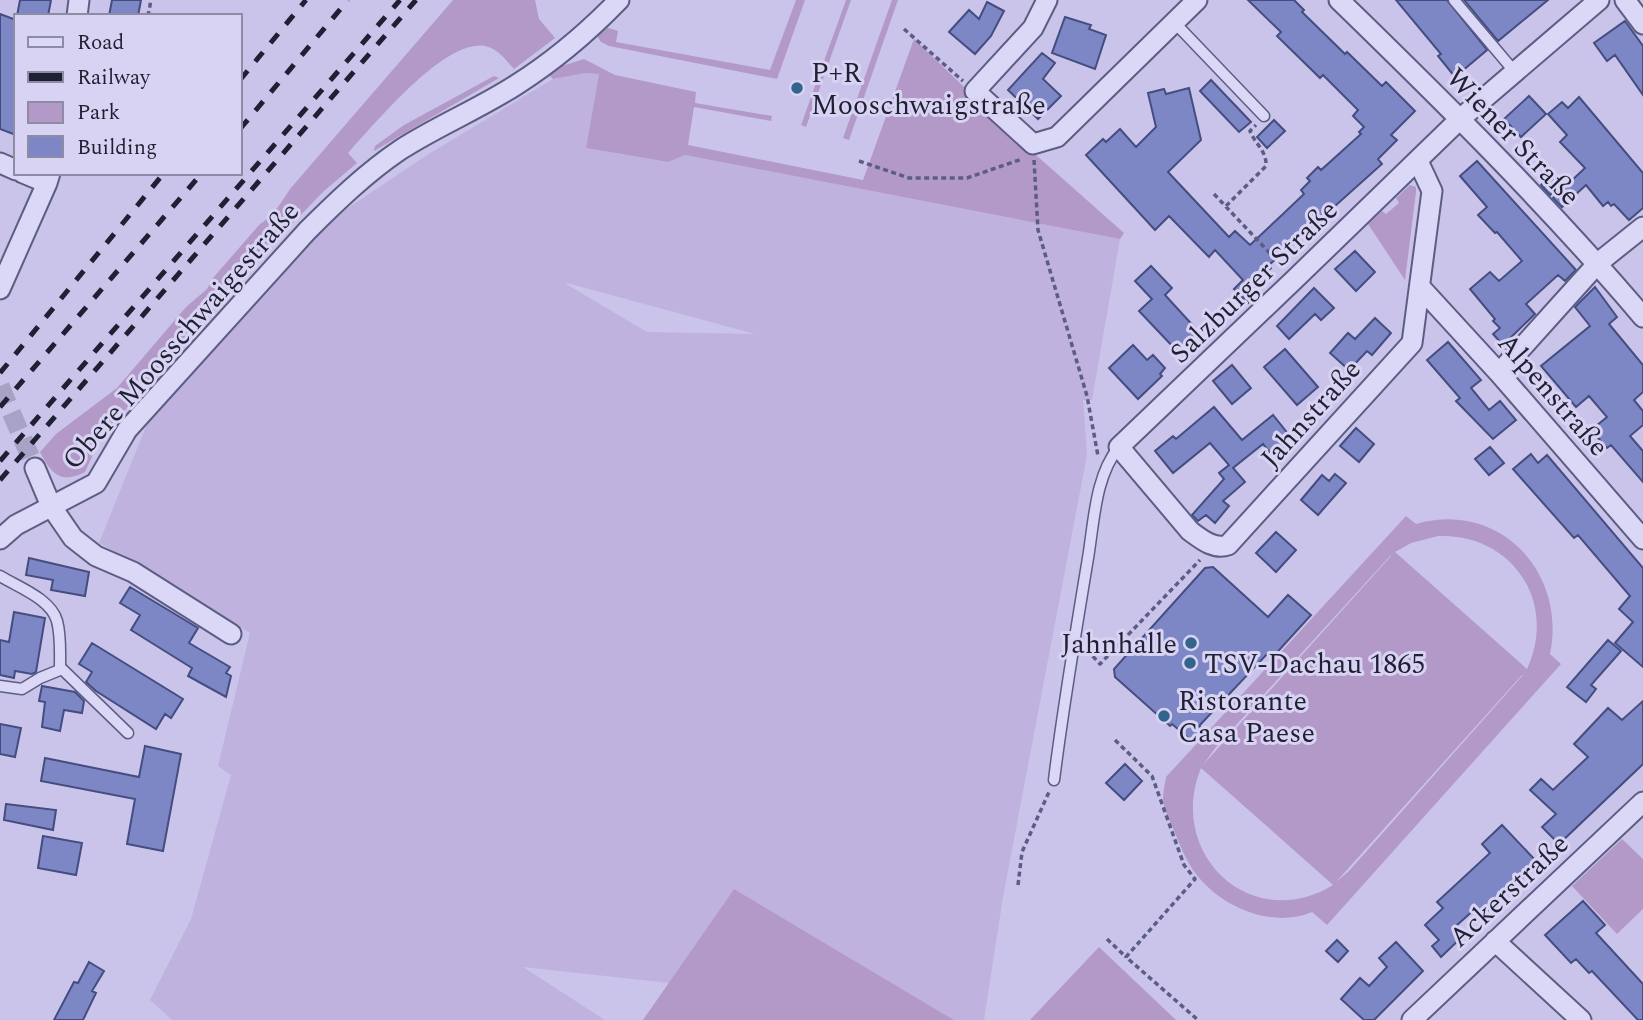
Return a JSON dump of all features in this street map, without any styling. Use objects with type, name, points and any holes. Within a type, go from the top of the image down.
[{"type":"street","name":"Obere Moosschwaigestraße","points":[[0,539],[16,525],[96,483],[127,430],[338,200],[399,151],[515,86],[550,62],[619,0]]},
{"type":"street","points":[[1047,0],[1032,28],[975,91],[1033,144],[1057,137],[1197,0]]},
{"type":"street","name":"Wiener Straße","points":[[1339,0],[1460,119],[1598,263],[1643,317]]},
{"type":"street","points":[[1416,164],[1460,119],[1599,0]]},
{"type":"street","points":[[1625,0],[1643,24]]},
{"type":"street","name":"Salzburger Straße","points":[[1119,447],[1416,164]]},
{"type":"street","name":"Jahnstraße","points":[[1213,545],[1228,545],[1412,343],[1432,191],[1416,164]]},
{"type":"street","points":[[0,289],[49,178]]},
{"type":"street","points":[[1499,373],[1598,263],[1643,227]]},
{"type":"street","name":"Alpenstraße","points":[[1421,288],[1499,373],[1643,539]]},
{"type":"street","points":[[1119,447],[1190,531],[1213,545]]},
{"type":"street","points":[[35,468],[51,506],[74,538],[96,556],[133,572],[231,634]]},
{"type":"street","name":"Ackerstraße","points":[[1412,1020],[1643,802]]},
{"type":"street","points":[[1495,941],[1581,1020]]},
{"type":"lane","points":[[1454,0],[1514,71]]},
{"type":"lane","points":[[1174,22],[1264,116]]},
{"type":"lane","points":[[1054,780],[1074,636],[1106,468],[1119,447]]},
{"type":"lane","points":[[0,576],[51,609],[57,619],[62,669],[128,733]]},
{"type":"lane","points":[[0,686],[22,690],[40,678],[62,669]]},
{"type":"path","points":[[904,29],[975,91]]},
{"type":"path","points":[[1226,206],[1266,166],[1264,153],[1250,131],[1264,116]]},
{"type":"path","points":[[859,161],[909,178],[967,178],[1023,159],[1033,144]]},
{"type":"path","points":[[1033,144],[1038,230],[1087,396],[1098,456],[1106,468]]},
{"type":"path","points":[[1214,194],[1296,279]]},
{"type":"path","points":[[1074,636],[1100,664],[1213,545]]},
{"type":"path","points":[[1115,740],[1152,776],[1184,865],[1195,879],[1126,957]]},
{"type":"path","points":[[1018,885],[1022,852],[1054,780]]},
{"type":"path","points":[[1107,939],[1198,1020]]},
{"type":"shaded area","points":[[585,73],[599,74],[586,148],[667,162],[685,155],[1120,239],[1092,400],[1083,400],[1087,455],[1003,897],[984,1020],[954,1020],[734,889],[669,983],[523,967],[605,1020],[172,1020],[150,1000],[191,919],[231,775],[218,766],[250,633],[99,543],[147,424],[318,228],[427,155],[553,79]],"holes":[[[567,283],[755,334],[647,332]]]},
{"type":"green space","points":[[453,0],[535,0],[539,19],[555,38],[514,69],[489,47],[468,47],[431,69],[411,86],[348,153],[357,163],[324,191],[284,232],[101,437],[85,472],[63,477],[52,471],[40,452],[56,434],[117,388],[186,307],[207,289],[213,278],[259,225],[273,213],[290,189]]},
{"type":"green space","points":[[796,0],[805,0],[777,79],[609,46],[601,42],[595,33],[602,26],[618,31],[616,42],[770,70]]},
{"type":"green space","points":[[846,0],[851,0],[806,127],[801,125]]},
{"type":"green space","points":[[892,0],[898,0],[849,140],[843,138]]},
{"type":"green space","points":[[914,39],[1027,147],[1124,233],[1120,239],[685,155],[668,162],[586,148],[599,74],[585,73],[553,79],[549,75],[562,66],[584,59],[615,75],[696,92],[695,103],[772,116],[771,121],[694,107],[688,145],[863,180]]},
{"type":"green space","points":[[494,76],[499,78],[374,151],[375,146],[404,125]]},
{"type":"green space","points":[[1410,185],[1416,187],[1416,192],[1405,280],[1368,224],[1382,211],[1386,214],[1399,203],[1396,198]]},
{"type":"green space","points":[[1406,516],[1416,524],[1446,519],[1474,523],[1499,533],[1520,549],[1537,571],[1548,596],[1553,624],[1550,654],[1561,664],[1327,925],[1312,912],[1281,918],[1248,912],[1233,905],[1207,886],[1187,860],[1166,813],[1163,799],[1166,777]],"holes":[[[1438,536],[1464,538],[1487,546],[1507,559],[1522,576],[1532,597],[1537,620],[1535,644],[1527,669],[1395,552],[1411,543]],[[1391,555],[1203,765],[1216,747]],[[1522,675],[1349,871],[1336,882]],[[1201,768],[1333,885],[1302,898],[1273,900],[1246,893],[1223,878],[1206,856],[1195,830],[1193,800]]]},
{"type":"green space","points":[[1622,839],[1643,859],[1643,909],[1617,934],[1572,886]]},
{"type":"green space","points":[[734,889],[954,1020],[643,1020]]},
{"type":"green space","points":[[1099,947],[1176,1020],[1030,1020]]},
{"type":"building","points":[[20,0],[51,0],[48,14],[17,14]]},
{"type":"building","points":[[112,0],[141,0],[138,14],[109,14]]},
{"type":"building","points":[[1248,0],[1294,0],[1304,10],[1302,12],[1345,54],[1347,52],[1382,86],[1386,82],[1415,111],[1391,135],[1397,140],[1378,159],[1382,164],[1269,265],[1271,268],[1254,285],[1259,291],[1248,303],[1234,289],[1243,280],[1215,250],[1209,257],[1169,216],[1155,230],[1086,155],[1103,139],[1106,142],[1120,129],[1136,147],[1156,127],[1148,93],[1164,89],[1166,94],[1189,88],[1201,140],[1168,172],[1229,237],[1235,231],[1250,245],[1304,194],[1301,190],[1310,181],[1307,178],[1318,167],[1321,170],[1361,134],[1359,132],[1364,127],[1353,116],[1358,110],[1323,75],[1320,78],[1277,36],[1281,32]]},
{"type":"building","points":[[1396,0],[1447,0],[1487,50],[1455,77],[1438,56],[1441,54]]},
{"type":"building","points":[[1464,0],[1548,0],[1498,41]]},
{"type":"building","points":[[987,2],[1004,11],[991,36],[975,54],[949,32],[969,10],[979,19]]},
{"type":"building","points":[[0,14],[14,19],[14,134],[0,129]]},
{"type":"building","points":[[1065,17],[1091,25],[1089,29],[1106,35],[1095,69],[1052,53]]},
{"type":"building","points":[[1625,21],[1643,46],[1643,95],[1615,55],[1607,61],[1594,43]]},
{"type":"building","points":[[1042,53],[1055,63],[1043,79],[1061,96],[1038,119],[1008,90]]},
{"type":"building","points":[[1211,80],[1251,122],[1239,132],[1200,91]]},
{"type":"building","points":[[1529,96],[1546,114],[1521,137],[1504,119]]},
{"type":"building","points":[[1579,97],[1643,173],[1643,208],[1629,220],[1614,204],[1611,206],[1608,202],[1603,206],[1586,185],[1562,207],[1553,198],[1585,168],[1560,142],[1567,135],[1548,114],[1562,102],[1568,108]]},
{"type":"building","points":[[1274,120],[1285,131],[1267,148],[1257,137]]},
{"type":"building","points":[[1477,161],[1576,270],[1565,281],[1558,275],[1526,304],[1535,314],[1503,345],[1493,334],[1500,328],[1493,321],[1495,319],[1470,289],[1490,272],[1499,281],[1522,261],[1478,215],[1487,207],[1460,176]]},
{"type":"building","points":[[1551,176],[1560,186],[1550,195],[1541,185]]},
{"type":"building","points":[[1355,251],[1375,272],[1356,291],[1335,269]]},
{"type":"building","points":[[1151,266],[1172,288],[1165,295],[1198,331],[1177,351],[1139,311],[1152,299],[1135,281]]},
{"type":"building","points":[[1595,287],[1617,317],[1609,324],[1643,365],[1643,392],[1634,400],[1643,411],[1643,425],[1630,436],[1643,451],[1643,482],[1611,445],[1607,448],[1591,430],[1607,417],[1589,396],[1576,407],[1541,366],[1590,326],[1575,307]]},
{"type":"building","points":[[1314,288],[1334,308],[1321,320],[1315,314],[1289,339],[1277,326]]},
{"type":"building","points":[[1375,318],[1391,333],[1372,355],[1367,351],[1349,370],[1330,353],[1348,333],[1355,339]]},
{"type":"building","points":[[1448,342],[1481,380],[1471,388],[1489,410],[1500,401],[1516,420],[1493,439],[1456,401],[1460,398],[1427,360]]},
{"type":"building","points":[[1133,345],[1147,360],[1153,355],[1165,368],[1160,374],[1162,376],[1138,399],[1109,368]]},
{"type":"building","points":[[1285,349],[1318,387],[1297,405],[1264,367]]},
{"type":"building","points":[[1232,365],[1251,388],[1232,404],[1213,381]]},
{"type":"building","points":[[1214,407],[1242,440],[1273,415],[1293,440],[1273,456],[1263,444],[1233,468],[1245,482],[1223,501],[1229,506],[1215,523],[1206,515],[1198,521],[1192,515],[1224,479],[1219,473],[1229,465],[1210,443],[1173,473],[1155,451],[1173,436],[1176,439]]},
{"type":"building","points":[[1356,428],[1374,444],[1359,462],[1340,446]]},
{"type":"building","points":[[1490,447],[1504,463],[1489,475],[1475,459]]},
{"type":"building","points":[[1531,454],[1538,463],[1547,455],[1643,568],[1643,667],[1615,643],[1633,622],[1619,609],[1630,596],[1578,535],[1574,538],[1513,469]]},
{"type":"building","points":[[1335,474],[1346,483],[1318,515],[1301,500],[1322,475],[1329,481]]},
{"type":"building","points":[[1276,532],[1296,550],[1276,572],[1256,553]]},
{"type":"building","points":[[29,558],[89,572],[85,596],[51,590],[53,580],[26,575]]},
{"type":"building","name":"Jahnhalle","points":[[1213,567],[1268,617],[1288,595],[1311,615],[1272,658],[1267,654],[1199,726],[1202,729],[1192,741],[1172,724],[1170,726],[1115,677],[1114,669],[1205,568]]},
{"type":"building","points":[[130,587],[198,628],[189,643],[230,667],[226,673],[231,676],[226,697],[188,676],[192,668],[131,630],[140,615],[120,603]]},
{"type":"building","points":[[14,612],[45,618],[36,672],[32,674],[15,671],[14,678],[0,675],[0,640],[9,642]]},
{"type":"building","points":[[1608,640],[1621,651],[1591,685],[1596,689],[1586,702],[1567,687]]},
{"type":"building","points":[[92,643],[183,699],[171,718],[165,714],[156,729],[86,682],[92,672],[79,664]]},
{"type":"building","points":[[42,686],[75,692],[84,701],[82,713],[64,710],[60,731],[42,727],[45,702],[39,701]]},
{"type":"building","points":[[1643,701],[1643,764],[1559,844],[1542,827],[1556,814],[1530,790],[1541,779],[1553,790],[1588,757],[1574,744],[1608,708],[1622,720]]},
{"type":"building","points":[[0,724],[21,728],[15,757],[0,754]]},
{"type":"building","points":[[145,746],[181,754],[163,851],[127,844],[135,799],[41,781],[45,758],[139,777]]},
{"type":"building","points":[[1125,764],[1142,781],[1124,800],[1106,783]]},
{"type":"building","points":[[6,804],[56,810],[53,830],[4,820]]},
{"type":"building","points":[[1502,825],[1538,863],[1483,915],[1476,908],[1456,926],[1464,935],[1441,957],[1432,946],[1439,940],[1425,925],[1443,908],[1437,902],[1490,853],[1482,844]]},
{"type":"building","points":[[43,836],[82,843],[76,875],[38,868]]},
{"type":"building","points":[[1583,901],[1605,925],[1596,933],[1643,984],[1643,1020],[1638,1020],[1592,971],[1589,973],[1576,959],[1571,963],[1545,935]]},
{"type":"building","points":[[1337,940],[1348,951],[1338,962],[1326,951]]},
{"type":"building","points":[[1396,942],[1423,971],[1374,1020],[1364,1020],[1341,999],[1360,978],[1369,986],[1387,967],[1379,958]]},
{"type":"building","points":[[89,962],[104,971],[92,991],[96,993],[83,1020],[54,1020],[74,982],[78,983]]},
{"type":"tunnel","points":[[0,386],[35,468]]},
{"type":"railway","points":[[242,78],[306,0]]},
{"type":"railway","points":[[242,127],[348,0]]},
{"type":"railway","points":[[0,461],[400,0]]},
{"type":"railway","points":[[0,480],[416,0]]},
{"type":"railway","points":[[0,373],[162,175]]},
{"type":"railway","points":[[0,407],[200,175]]},
{"type":"place","name":"P+R Mooschwaigstraße","points":[[797,88]]},
{"type":"place","name":"Jahnhalle","points":[[1191,643]]},
{"type":"place","name":"TSV-Dachau 1865","points":[[1190,663]]},
{"type":"place","name":"Ristorante Casa Paese","points":[[1164,716]]}]
